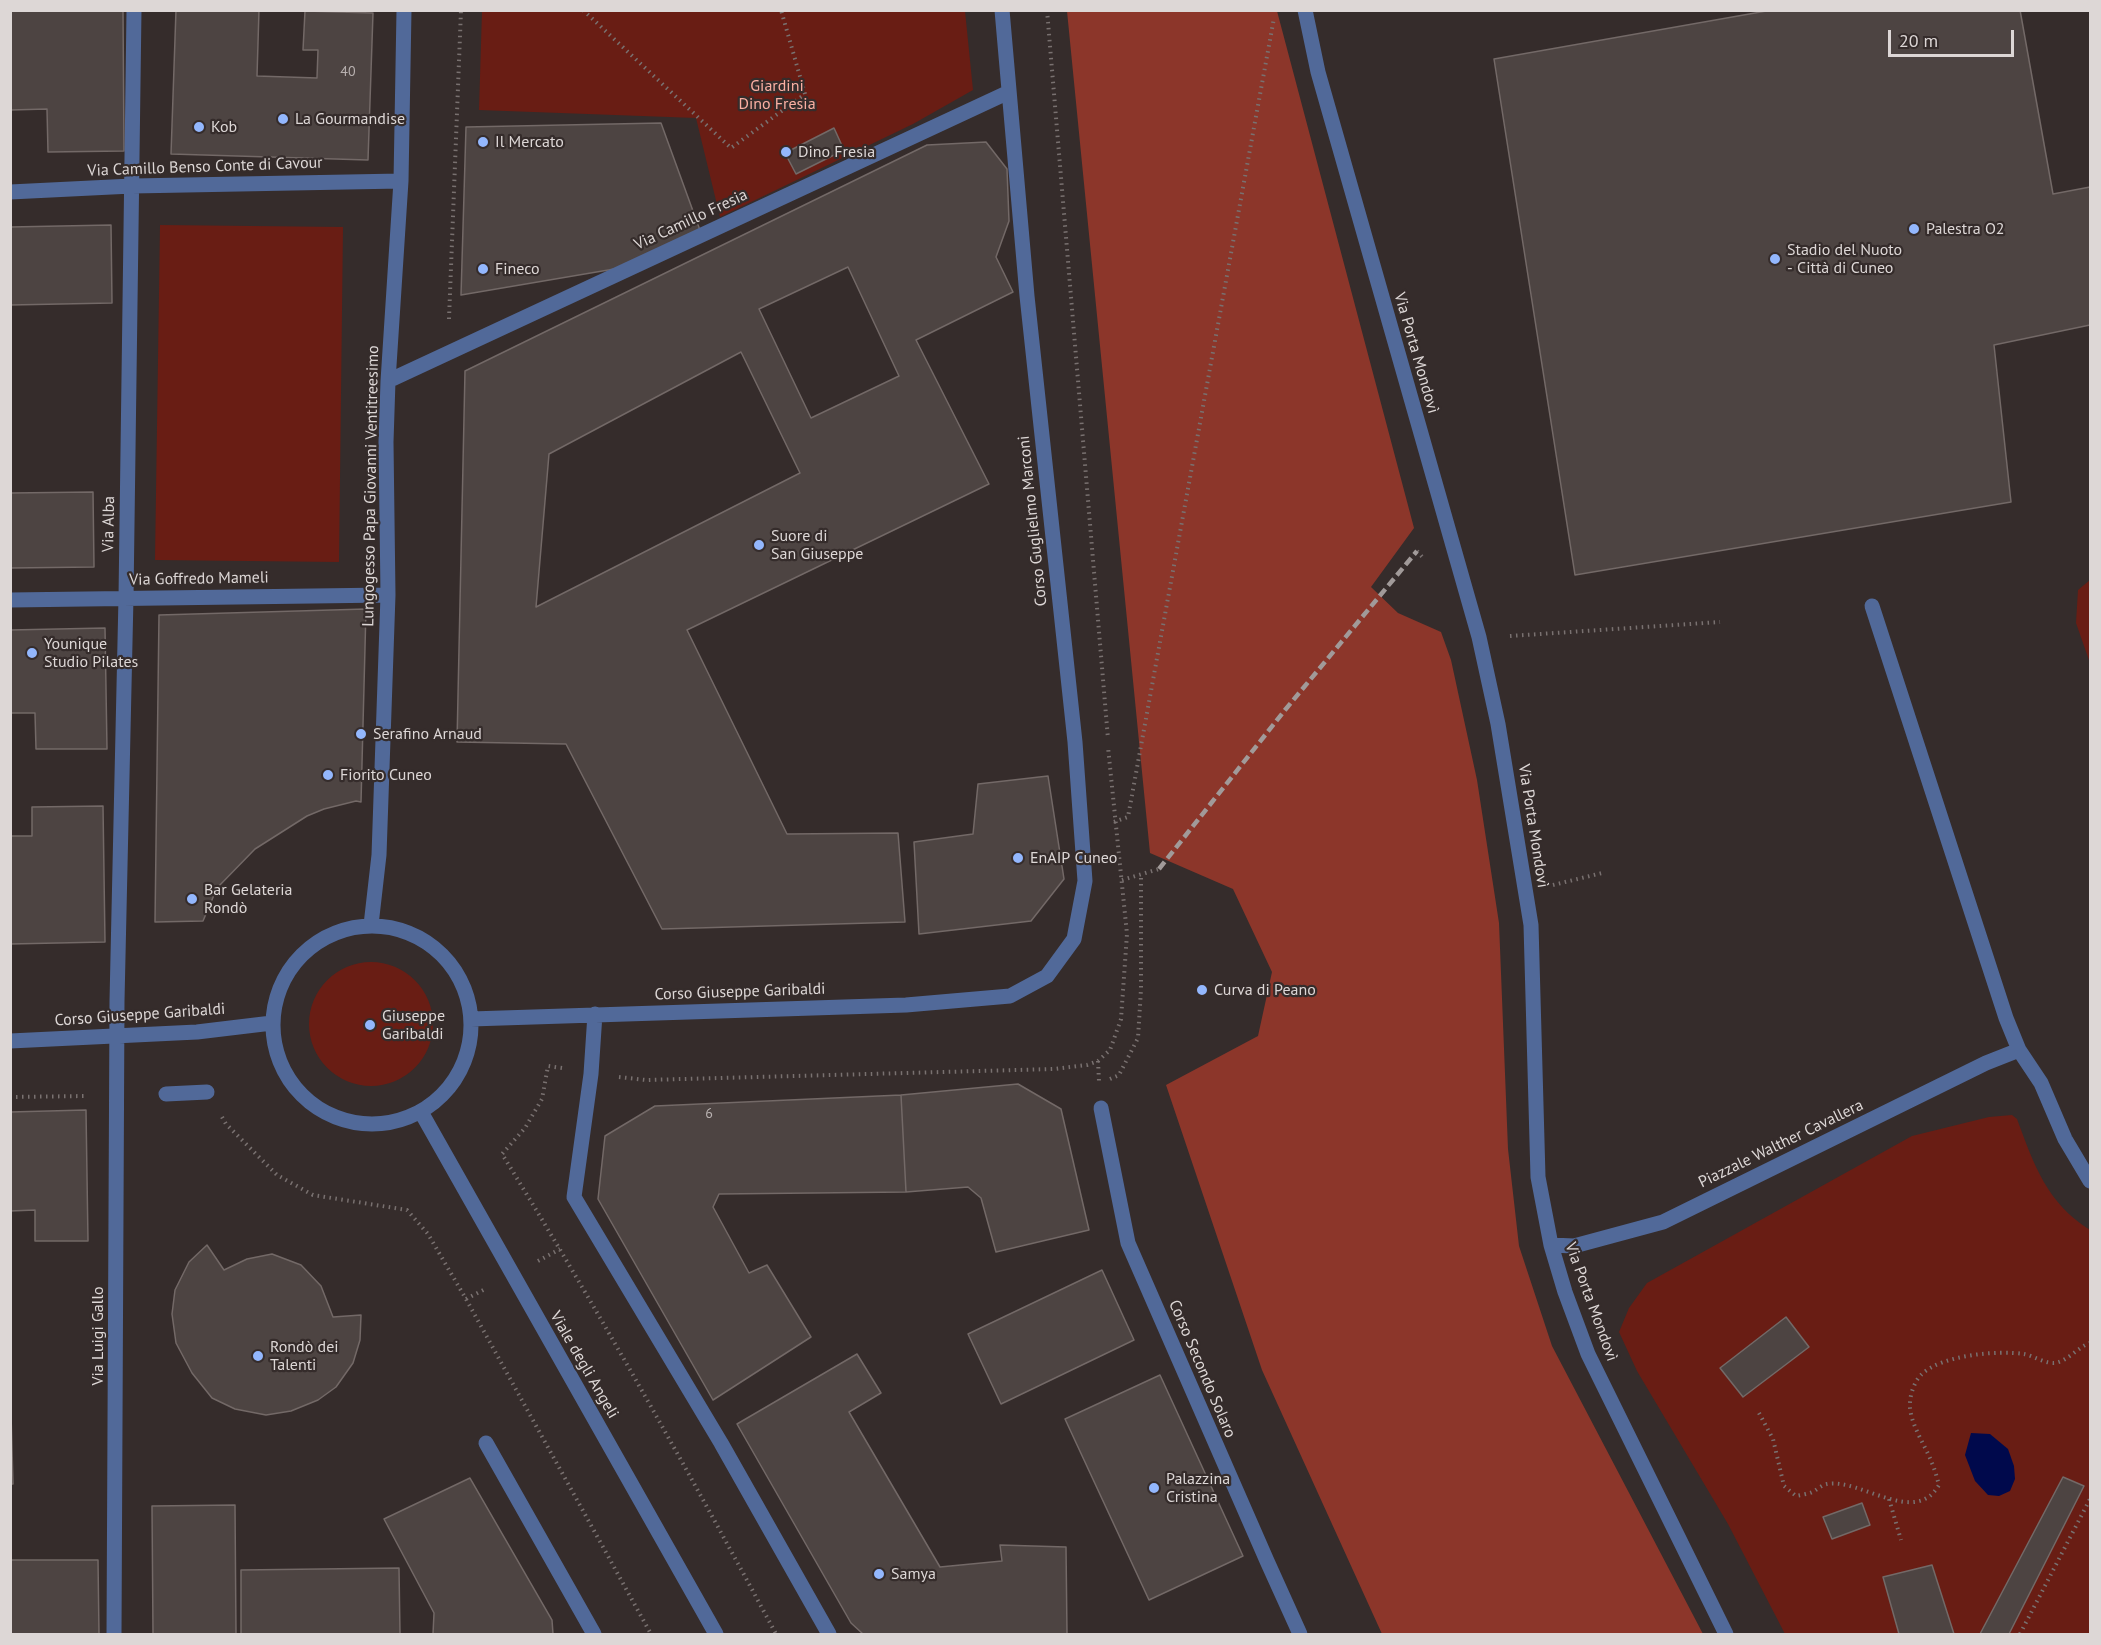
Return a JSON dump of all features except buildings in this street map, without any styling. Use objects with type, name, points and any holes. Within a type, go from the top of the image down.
[{"type":"street","name":"Via Alba","points":[[117,1037],[134,10]]},
{"type":"street","name":"Lungogesso Papa Giovanni Ventitreesimo","points":[[371,925],[379,855],[388,595],[386,442],[400,181],[404,10]]},
{"type":"street","name":"Corso Guglielmo Marconi","points":[[1002,10],[1028,308],[1075,742],[1085,880],[1074,939],[1047,976],[1010,996]]},
{"type":"street","name":"Via Porta Mondovì","points":[[1305,10],[1330,117],[1476,627],[1498,724],[1531,925],[1538,1177],[1551,1245],[1587,1354],[1726,1635]]},
{"type":"street","name":"Via Camillo Fresia","points":[[388,381],[1009,92]]},
{"type":"street","name":"Via Camillo Benso Conte di Cavour","points":[[10,192],[132,186],[400,181]]},
{"type":"street","name":"Via Goffredo Mameli","points":[[10,600],[388,595]]},
{"type":"street","points":[[1872,606],[2006,1018],[2019,1050],[2041,1083],[2065,1139],[2091,1181]]},
{"type":"street","points":[[371,925],[401,929],[428,942],[450,963],[465,989],[471,1019],[470,1041],[464,1062],[453,1082],[438,1098],[420,1112],[392,1122],[363,1124],[334,1117],[308,1101],[288,1079],[276,1052],[272,1023],[278,993],[291,966],[313,944],[341,930],[371,925]]},
{"type":"street","name":"Corso Giuseppe Garibaldi","points":[[471,1019],[906,1005],[1010,996]]},
{"type":"street","points":[[595,1014],[591,1074],[574,1197],[721,1443],[829,1635]]},
{"type":"street","name":"Corso Giuseppe Garibaldi","points":[[10,1041],[197,1032],[272,1023]]},
{"type":"street","name":"Via Luigi Gallo","points":[[114,1635],[117,1037]]},
{"type":"street","name":"Piazzale Walther Cavallera","points":[[1551,1245],[1574,1246],[1663,1222],[1986,1063],[2019,1050]]},
{"type":"street","points":[[166,1094],[207,1092]]},
{"type":"street","name":"Corso Secondo Solaro","points":[[1101,1108],[1128,1243],[1266,1562],[1300,1635]]},
{"type":"street","name":"Viale degli Angeli","points":[[420,1112],[716,1635]]},
{"type":"street","points":[[486,1443],[594,1635]]},
{"type":"path","points":[[448,353],[462,10]]},
{"type":"path","points":[[583,10],[731,148],[805,94],[781,10]]},
{"type":"path","points":[[646,1080],[1054,1069],[1087,1065],[1098,1061],[1110,1050],[1121,1018],[1127,934],[1114,822],[1047,10]]},
{"type":"path","points":[[1114,822],[1128,817],[1275,10]]},
{"type":"path","points":[[1503,636],[1720,622]]},
{"type":"path","points":[[1122,880],[1159,869]]},
{"type":"path","points":[[1552,895],[1551,886],[1602,873]]},
{"type":"path","points":[[1100,1085],[1119,1075],[1138,1038],[1141,990],[1141,874]]},
{"type":"path","points":[[548,1066],[542,1099],[525,1128],[502,1154],[560,1249],[776,1635]]},
{"type":"path","points":[[207,1092],[226,1124],[277,1175],[313,1196],[407,1210],[428,1234],[651,1635]]},
{"type":"path","points":[[10,1097],[85,1096]]},
{"type":"path","points":[[1759,1413],[1773,1439],[1784,1486],[1796,1496],[1811,1492],[1826,1484],[1846,1486],[1888,1499],[1918,1502],[1933,1496],[1939,1485],[1910,1407],[1912,1391],[1921,1374],[1941,1363],[1975,1355],[2018,1353],[2053,1364],[2065,1359],[2081,1346],[2091,1343]]},
{"type":"path","points":[[1888,1499],[1901,1540]]},
{"type":"path","points":[[2020,1635],[2091,1499]]},
{"type":"green space","name":"Giardini Dino Fresia","points":[[482,11],[965,11],[973,90],[913,124],[720,217],[696,118],[479,110]]},
{"type":"green space","points":[[160,225],[343,227],[339,562],[155,560]]},
{"type":"green space","points":[[2090,580],[2090,663],[2076,623],[2078,590]]},
{"type":"green space","points":[[371,962],[395,966],[415,980],[429,1000],[433,1024],[429,1048],[415,1068],[395,1082],[371,1086],[347,1082],[327,1068],[313,1048],[309,1024],[313,1000],[327,980],[347,966]]},
{"type":"green space","points":[[2012,1115],[2017,1119],[2036,1167],[2052,1195],[2063,1208],[2090,1230],[2090,1634],[1785,1634],[1728,1524],[1637,1371],[1619,1332],[1629,1308],[1647,1283],[1912,1136],[1989,1117]]},
{"type":"shaded area","points":[[1067,11],[1277,11],[1414,528],[1371,587],[1398,613],[1441,632],[1451,660],[1477,780],[1499,923],[1508,1149],[1519,1246],[1552,1346],[1703,1634],[1382,1634],[1262,1370],[1166,1085],[1258,1036],[1272,972],[1233,889],[1150,853]]},
{"type":"shaded area","points":[[1971,1433],[1990,1434],[2008,1449],[2014,1466],[2015,1479],[2010,1491],[1999,1496],[1988,1495],[1975,1481],[1965,1455]]},
{"type":"railway","points":[[1159,869],[1285,710],[1417,551]]},
{"type":"place","name":"La Gourmandise","points":[[283,119]]},
{"type":"place","name":"Kob","points":[[199,127]]},
{"type":"place","name":"Il Mercato","points":[[483,142]]},
{"type":"place","name":"Dino Fresia","points":[[786,152]]},
{"type":"place","name":"Palestra O2","points":[[1914,229]]},
{"type":"place","name":"Stadio del Nuoto - Città di Cuneo","points":[[1775,259]]},
{"type":"place","name":"Fineco","points":[[483,269]]},
{"type":"place","name":"Suore di San Giuseppe","points":[[759,545]]},
{"type":"place","name":"Younique Studio Pilates","points":[[32,653]]},
{"type":"place","name":"Serafino Arnaud","points":[[361,734]]},
{"type":"place","name":"Fiorito Cuneo","points":[[328,775]]},
{"type":"place","name":"EnAIP Cuneo","points":[[1018,858]]},
{"type":"place","name":"Bar Gelateria Rondò","points":[[192,899]]},
{"type":"place","name":"Curva di Peano","points":[[1202,990]]},
{"type":"place","name":"Giuseppe Garibaldi","points":[[370,1025]]},
{"type":"place","name":"Rondò dei Talenti","points":[[258,1356]]},
{"type":"place","name":"Palazzina Cristina","points":[[1154,1488]]},
{"type":"place","name":"Samya","points":[[879,1574]]}]
